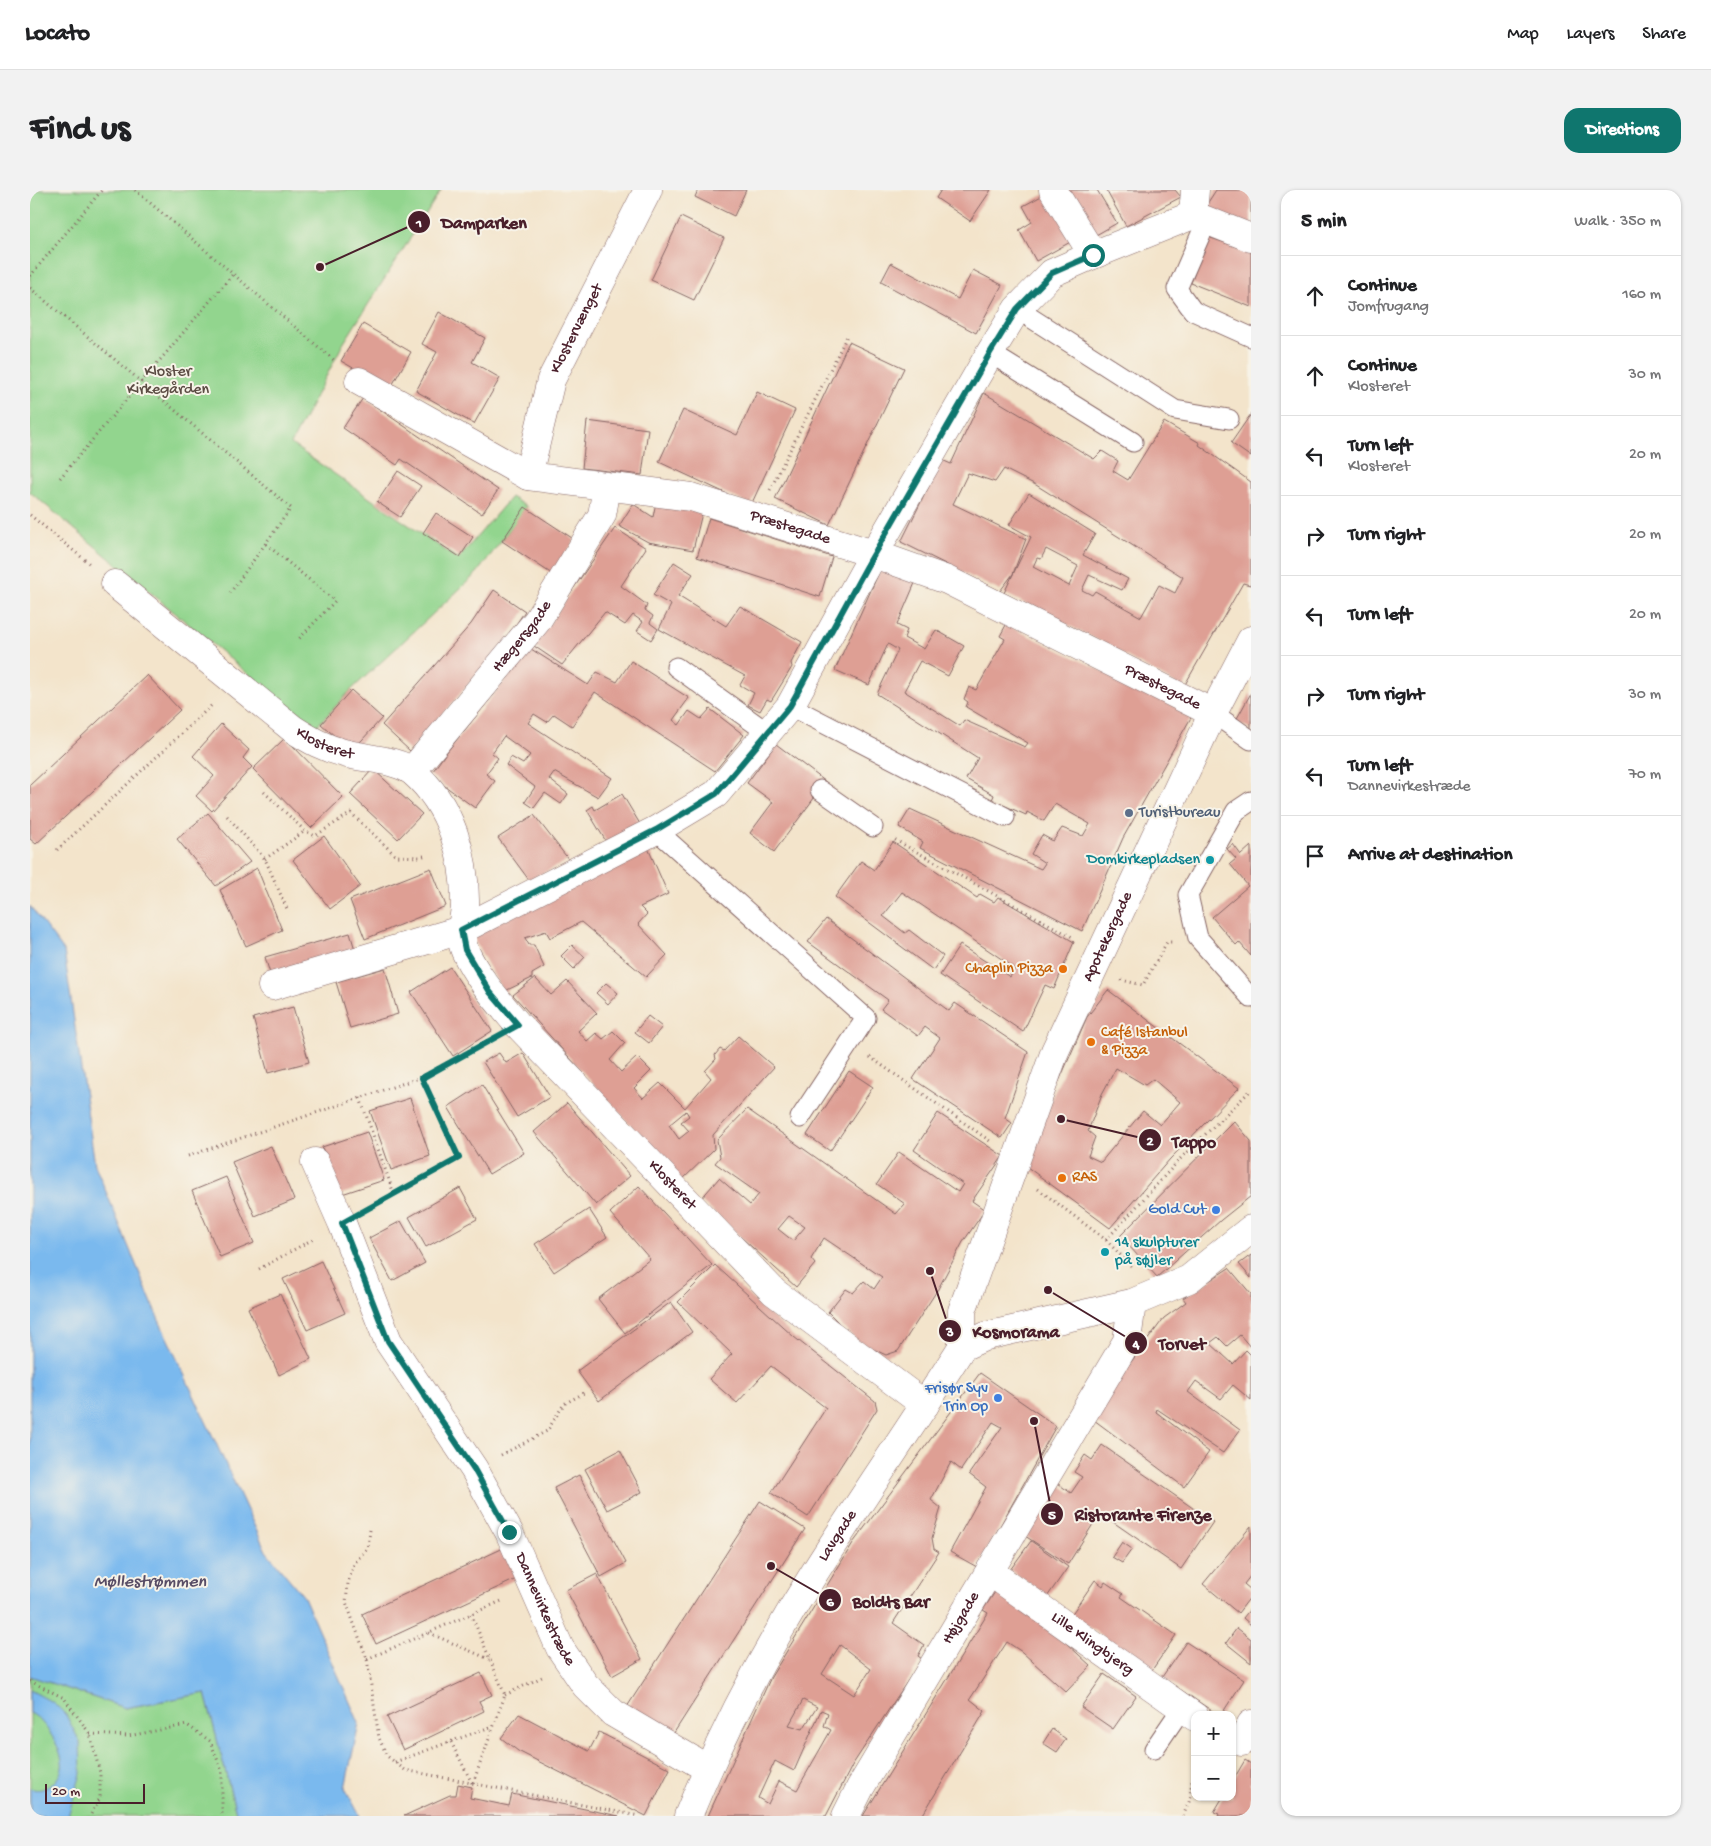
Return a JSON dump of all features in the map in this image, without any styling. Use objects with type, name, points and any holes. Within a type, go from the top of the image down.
[{"type":"street","name":"Klostervænget","points":[[528,476],[551,380],[648,190]]},
{"type":"street","points":[[1054,190],[1093,255]]},
{"type":"street","points":[[272,986],[461,930],[656,830],[716,794],[764,744],[790,706],[874,554],[1017,309],[1052,273],[1199,208],[1251,238]]},
{"type":"street","name":"Præstegade","points":[[359,381],[528,476],[691,498],[874,554],[946,580],[1212,713]]},
{"type":"street","name":"Hægersgade","points":[[412,771],[537,622],[602,515],[607,487]]},
{"type":"street","name":"Klosteret","points":[[114,584],[293,729],[322,746],[346,754],[398,764],[412,771],[435,795],[446,814],[458,844],[463,874],[465,907],[461,930],[465,950],[490,992],[518,1025],[774,1292],[925,1406]]},
{"type":"street","name":"Apotekergade","points":[[962,1347],[962,1311],[1016,1165],[1055,1051],[1212,713],[1251,640]]},
{"type":"street","name":"Dannevirkestræde","points":[[315,1162],[342,1223],[388,1341],[474,1469],[509,1532],[560,1648],[570,1664],[585,1685],[613,1712],[708,1769]]},
{"type":"street","points":[[962,1347],[986,1336],[1142,1299],[1188,1279],[1251,1229]]},
{"type":"street","name":"Højgade","points":[[846,1816],[860,1788],[1128,1341],[1142,1299]]},
{"type":"street","name":"Lavgade","points":[[688,1816],[708,1769],[760,1666],[814,1572],[925,1406],[962,1347]]},
{"type":"street","name":"Lille Klingbjerg","points":[[990,1572],[1188,1712]]},
{"type":"lane","points":[[1199,208],[1177,289],[1194,311],[1251,337]]},
{"type":"lane","points":[[1017,309],[1175,410],[1229,419]]},
{"type":"lane","points":[[990,353],[1133,442]]},
{"type":"lane","points":[[676,667],[764,744]]},
{"type":"lane","points":[[790,706],[1005,818]]},
{"type":"lane","points":[[1212,713],[1251,740]]},
{"type":"lane","points":[[820,790],[873,827]]},
{"type":"lane","points":[[1251,801],[1236,811],[1188,895],[1198,938],[1251,998]]},
{"type":"lane","points":[[656,830],[866,1018],[800,1118]]},
{"type":"lane","points":[[1154,1749],[1188,1712]]},
{"type":"path","points":[[30,276],[102,190]]},
{"type":"path","points":[[135,190],[359,381]]},
{"type":"path","points":[[60,478],[233,274]]},
{"type":"path","points":[[30,288],[291,508],[230,593]]},
{"type":"path","points":[[756,517],[848,334]]},
{"type":"path","points":[[30,515],[114,584]]},
{"type":"path","points":[[266,544],[335,601],[298,641]]},
{"type":"path","points":[[57,850],[236,683]]},
{"type":"path","points":[[264,792],[305,831],[315,836],[351,813],[396,856],[420,857],[458,844]]},
{"type":"path","points":[[227,816],[265,859],[287,909]]},
{"type":"path","points":[[873,827],[1101,952]]},
{"type":"path","points":[[265,859],[305,831]]},
{"type":"path","points":[[1126,982],[1143,985],[1167,942],[1198,938]]},
{"type":"path","points":[[188,1156],[422,1078],[518,1025]]},
{"type":"path","points":[[849,1043],[1016,1165],[1106,1240],[1134,1269],[1142,1299]]},
{"type":"path","points":[[259,1269],[459,1158],[422,1078]]},
{"type":"path","points":[[1106,1240],[1182,1157],[1251,1090]]},
{"type":"path","points":[[360,1098],[394,1194]]},
{"type":"path","points":[[474,1469],[547,1431],[564,1404],[584,1393]]},
{"type":"path","points":[[370,1530],[368,1547],[354,1564],[348,1583],[346,1602],[367,1659],[379,1738],[386,1756],[404,1770],[639,1816]]},
{"type":"path","points":[[367,1659],[533,1588]]},
{"type":"path","points":[[471,1614],[505,1695],[473,1783]]},
{"type":"path","points":[[428,1633],[490,1659]]},
{"type":"path","points":[[505,1695],[570,1664]]},
{"type":"path","points":[[30,1681],[64,1698],[90,1734],[100,1773],[100,1798],[90,1816]]},
{"type":"path","points":[[90,1734],[128,1736],[187,1725],[210,1741],[222,1771],[222,1816]]},
{"type":"path","points":[[395,1762],[494,1726]]},
{"type":"path","points":[[451,1742],[473,1783]]},
{"type":"path","points":[[1183,1816],[1189,1802],[1191,1787]]},
{"type":"green space","name":"Kloster Kirkegården","points":[[30,190],[441,190],[343,344],[291,444],[458,559],[511,497],[527,507],[477,573],[351,690],[314,729],[30,492]]},
{"type":"green space","points":[[30,1676],[125,1708],[205,1693],[237,1816],[30,1816]]},
{"type":"water","name":"Møllestrømmen","points":[[30,906],[64,951],[95,1165],[158,1318],[266,1551],[304,1597],[359,1723],[345,1788],[360,1816],[237,1816],[205,1693],[125,1708],[30,1676]]},
{"type":"water","points":[[30,1690],[54,1703],[66,1715],[80,1742],[81,1774],[68,1816],[30,1816],[30,1788],[45,1788],[54,1782],[62,1768],[62,1761],[57,1745],[47,1729],[36,1716],[30,1713]]},
{"type":"building","points":[[698,190],[746,190],[734,216],[695,197]]},
{"type":"building","points":[[941,190],[991,190],[970,221],[936,198]]},
{"type":"building","points":[[1060,190],[1097,190],[1117,223],[1089,239]]},
{"type":"building","points":[[1106,190],[1175,190],[1181,197],[1126,226]]},
{"type":"building","points":[[1216,190],[1251,190],[1251,229],[1220,217],[1207,204]]},
{"type":"building","points":[[1047,193],[1074,240],[1036,261],[1019,230],[1032,222],[1023,206]]},
{"type":"building","points":[[681,217],[724,238],[694,300],[651,280]]},
{"type":"building","points":[[1208,237],[1251,252],[1251,307],[1191,283]]},
{"type":"building","points":[[891,263],[958,299],[973,270],[1002,285],[976,333],[881,282]]},
{"type":"building","points":[[439,312],[485,338],[472,362],[500,378],[474,424],[416,391],[437,352],[422,344]]},
{"type":"building","points":[[363,324],[411,352],[390,389],[341,361]]},
{"type":"building","points":[[849,342],[904,368],[829,525],[775,499]]},
{"type":"building","points":[[757,392],[795,410],[751,505],[659,462],[683,410],[737,435]]},
{"type":"building","points":[[984,393],[1094,459],[1102,451],[1118,461],[1113,471],[1128,480],[1164,422],[1200,443],[1199,445],[1251,482],[1251,583],[1250,585],[1243,583],[1183,688],[1094,638],[1004,593],[1031,537],[1009,525],[1029,493],[1095,534],[1083,555],[1128,579],[1122,590],[1089,575],[1082,590],[1092,595],[1095,591],[1141,617],[1159,585],[1175,593],[1183,577],[1036,485],[1004,469],[995,482],[968,473],[953,504],[1026,539],[1013,574],[1000,591],[901,542],[942,460],[951,464]],"holes":[[[1046,549],[1078,566],[1069,586],[1033,567],[1037,558],[1041,559]]]},
{"type":"building","points":[[363,398],[498,490],[482,514],[401,459],[397,465],[343,428]]},
{"type":"building","points":[[1251,414],[1251,457],[1231,443]]},
{"type":"building","points":[[587,421],[648,429],[642,475],[582,468]]},
{"type":"building","points":[[398,471],[421,486],[400,517],[377,502]]},
{"type":"building","points":[[656,502],[702,513],[693,550],[648,542],[619,526],[633,504],[653,517]]},
{"type":"building","points":[[525,507],[575,540],[552,574],[502,541]]},
{"type":"building","points":[[436,513],[473,537],[460,557],[423,533]]},
{"type":"building","points":[[709,518],[832,557],[820,597],[697,557]]},
{"type":"building","points":[[615,528],[646,548],[621,586],[647,605],[645,610],[653,616],[650,623],[658,629],[651,640],[637,631],[643,622],[633,615],[625,625],[605,612],[562,665],[534,646]]},
{"type":"building","points":[[674,562],[693,574],[678,596],[726,626],[740,606],[802,642],[791,663],[792,667],[771,701],[767,699],[760,711],[748,705],[754,693],[740,685],[745,676],[659,629],[671,605],[653,595]]},
{"type":"building","points":[[881,568],[915,583],[897,625],[907,630],[904,638],[924,649],[936,630],[964,646],[948,676],[920,661],[904,691],[960,726],[964,720],[1025,747],[1028,743],[966,707],[968,702],[964,699],[969,687],[976,690],[1005,639],[1000,636],[1006,625],[1193,714],[1123,838],[1082,931],[920,848],[923,842],[899,827],[910,809],[1041,869],[1045,863],[1031,854],[1042,835],[1053,841],[1062,828],[1083,836],[1090,824],[1055,804],[1044,821],[1027,812],[1026,815],[992,800],[994,795],[966,779],[978,758],[877,694],[898,650],[888,644],[869,685],[835,670]]},
{"type":"building","points":[[494,590],[525,611],[500,648],[410,751],[382,725],[471,624]]},
{"type":"building","points":[[531,649],[588,685],[597,672],[617,682],[631,661],[689,698],[673,720],[679,725],[689,711],[701,719],[710,709],[744,735],[715,771],[595,692],[572,726],[554,714],[547,722],[534,714],[528,723],[612,778],[598,797],[554,772],[549,779],[568,794],[561,804],[545,793],[534,808],[525,802],[535,787],[506,765],[511,757],[523,764],[530,755],[504,736],[492,753],[498,758],[486,774],[495,781],[475,808],[430,775]]},
{"type":"building","points":[[147,675],[180,710],[36,844],[30,839],[30,785]]},
{"type":"building","points":[[351,690],[382,718],[352,751],[321,724]]},
{"type":"building","points":[[1251,693],[1251,729],[1235,722]]},
{"type":"building","points":[[221,724],[249,750],[243,758],[252,767],[212,811],[196,796],[214,776],[193,756]]},
{"type":"building","points":[[285,738],[343,797],[311,828],[253,769]]},
{"type":"building","points":[[776,744],[826,782],[774,852],[750,833],[773,802],[747,783]]},
{"type":"building","points":[[373,769],[422,814],[398,839],[350,794]]},
{"type":"building","points":[[622,794],[640,824],[607,843],[587,810],[593,806],[595,810]]},
{"type":"building","points":[[208,813],[250,862],[216,886],[177,839]]},
{"type":"building","points":[[534,815],[569,860],[529,880],[498,838]]},
{"type":"building","points":[[324,836],[360,886],[330,909],[293,860]]},
{"type":"building","points":[[893,842],[977,898],[980,894],[994,902],[998,897],[1074,942],[1054,989],[1045,985],[1023,1032],[940,975],[960,945],[1010,977],[1015,968],[902,892],[883,916],[905,933],[909,930],[943,956],[933,970],[835,897],[861,861],[874,870]]},
{"type":"building","points":[[1233,844],[1241,855],[1251,846],[1251,956],[1239,942],[1236,945],[1212,917],[1248,886],[1230,864],[1236,859],[1227,849]]},
{"type":"building","points":[[648,848],[668,894],[640,907],[647,914],[638,924],[667,955],[646,977],[581,922],[550,938],[546,931],[525,938],[529,945],[534,945],[544,967],[532,974],[532,978],[503,992],[471,934]]},
{"type":"building","points":[[257,868],[282,930],[246,946],[220,890]]},
{"type":"building","points":[[431,868],[446,906],[365,939],[350,900]]},
{"type":"building","points":[[826,919],[949,1011],[955,1003],[1028,1052],[1005,1118],[1012,1123],[1002,1138],[913,1079],[940,1038],[925,1027],[918,1036],[881,1009],[888,1000],[808,942]]},
{"type":"building","points":[[350,933],[356,953],[271,977],[265,957]]},
{"type":"building","points":[[572,945],[585,957],[574,969],[561,956]]},
{"type":"building","points":[[450,967],[492,1031],[453,1056],[411,992]]},
{"type":"building","points":[[385,968],[398,1014],[350,1028],[336,982]]},
{"type":"building","points":[[535,978],[551,995],[567,981],[597,1013],[578,1031],[587,1041],[596,1033],[603,1039],[613,1031],[625,1043],[610,1060],[621,1072],[637,1057],[651,1071],[634,1088],[643,1098],[660,1083],[685,1108],[711,1078],[705,1071],[716,1059],[715,1055],[720,1049],[724,1051],[738,1036],[774,1067],[713,1135],[714,1149],[681,1181],[513,995]],"holes":[[[686,1111],[689,1116],[681,1122],[689,1131],[679,1139],[669,1125]]]},
{"type":"building","points":[[606,983],[618,993],[608,1004],[596,993]]},
{"type":"building","points":[[1108,990],[1239,1088],[1170,1159],[1110,1228],[1023,1164],[1087,1017]],"holes":[[[1116,1068],[1145,1085],[1153,1079],[1180,1102],[1160,1125],[1143,1111],[1101,1162],[1088,1156],[1095,1137],[1088,1131],[1102,1094]]]},
{"type":"building","points":[[293,1007],[309,1062],[268,1073],[253,1018]]},
{"type":"building","points":[[648,1016],[662,1027],[649,1043],[635,1032]]},
{"type":"building","points":[[499,1053],[506,1063],[523,1053],[550,1097],[517,1117],[483,1062]]},
{"type":"building","points":[[849,1071],[873,1087],[830,1151],[807,1135]]},
{"type":"building","points":[[482,1085],[524,1153],[489,1174],[448,1107]]},
{"type":"building","points":[[410,1098],[430,1156],[391,1170],[370,1111]]},
{"type":"building","points":[[567,1103],[630,1176],[596,1205],[534,1132]]},
{"type":"building","points":[[747,1109],[896,1214],[905,1204],[877,1184],[899,1152],[958,1192],[963,1184],[914,1150],[938,1113],[1003,1156],[972,1201],[985,1210],[963,1242],[938,1289],[898,1351],[886,1355],[858,1342],[828,1312],[846,1289],[853,1293],[864,1281],[874,1289],[882,1277],[824,1238],[811,1259],[815,1264],[796,1287],[700,1200],[719,1178],[750,1205],[759,1194],[715,1163],[720,1157],[717,1140]],"holes":[[[789,1216],[805,1227],[793,1241],[778,1229]]]},
{"type":"building","points":[[1234,1121],[1251,1141],[1251,1196],[1157,1277],[1120,1236]]},
{"type":"building","points":[[367,1132],[384,1180],[339,1195],[322,1147]]},
{"type":"building","points":[[271,1146],[294,1200],[255,1216],[232,1162]]},
{"type":"building","points":[[226,1177],[254,1243],[220,1257],[192,1191]]},
{"type":"building","points":[[639,1186],[712,1265],[625,1333],[598,1299],[650,1259],[610,1213]]},
{"type":"building","points":[[460,1188],[477,1219],[426,1247],[409,1217]]},
{"type":"building","points":[[589,1209],[607,1237],[554,1272],[535,1244]]},
{"type":"building","points":[[401,1221],[425,1263],[392,1281],[369,1238]]},
{"type":"building","points":[[1251,1255],[1251,1278],[1239,1264]]},
{"type":"building","points":[[321,1261],[345,1313],[307,1330],[283,1279]]},
{"type":"building","points":[[715,1265],[794,1337],[875,1401],[877,1409],[808,1517],[771,1493],[826,1408],[771,1366],[737,1403],[709,1379],[732,1354],[678,1302]]},
{"type":"building","points":[[1229,1268],[1251,1294],[1251,1348],[1240,1335],[1227,1346],[1218,1337],[1210,1343],[1233,1364],[1246,1350],[1251,1355],[1251,1400],[1233,1385],[1221,1399],[1196,1381],[1188,1392],[1240,1430],[1223,1453],[1157,1409],[1156,1412],[1209,1452],[1184,1487],[1090,1417],[1164,1318],[1186,1302],[1183,1298]]},
{"type":"building","points":[[280,1294],[311,1359],[279,1375],[248,1308]]},
{"type":"building","points":[[671,1302],[692,1332],[599,1401],[577,1371]]},
{"type":"building","points":[[980,1373],[1056,1426],[977,1567],[950,1552],[986,1487],[969,1474],[1002,1427],[993,1422],[961,1470],[951,1462],[931,1500],[941,1508],[932,1538],[934,1549],[939,1552],[893,1623],[924,1645],[918,1656],[922,1659],[853,1764],[826,1816],[708,1816],[771,1677],[853,1543]],"holes":[[[840,1645],[871,1669],[854,1695],[822,1674]],[[803,1700],[817,1707],[803,1729],[789,1725]],[[821,1710],[828,1713],[824,1726],[831,1730],[797,1790],[779,1781],[768,1804],[758,1798],[775,1761],[794,1771]]]},
{"type":"building","points":[[1102,1445],[1213,1522],[1181,1569],[1100,1513],[1068,1564],[1022,1534],[1054,1481],[1071,1493],[1082,1477],[1074,1472],[1085,1455],[1092,1460]]},
{"type":"building","points":[[620,1450],[642,1492],[607,1510],[585,1469]]},
{"type":"building","points":[[579,1475],[626,1563],[601,1577],[554,1488]]},
{"type":"building","points":[[760,1501],[805,1529],[670,1739],[625,1710]]},
{"type":"building","points":[[1251,1526],[1251,1575],[1244,1584],[1251,1590],[1251,1596],[1238,1613],[1203,1584]]},
{"type":"building","points":[[525,1538],[540,1568],[376,1644],[362,1614]]},
{"type":"building","points":[[1031,1541],[1068,1567],[1047,1597],[1010,1570]]},
{"type":"building","points":[[1122,1542],[1132,1549],[1122,1563],[1112,1557]]},
{"type":"building","points":[[597,1574],[642,1659],[612,1676],[566,1590]]},
{"type":"building","points":[[1095,1580],[1103,1586],[1105,1582],[1123,1594],[1121,1597],[1176,1635],[1152,1670],[1071,1615]]},
{"type":"building","points":[[995,1592],[1039,1618],[1091,1666],[1066,1692],[1022,1652],[1007,1642],[970,1699],[985,1711],[922,1816],[863,1816],[988,1613],[983,1610]]},
{"type":"building","points":[[1251,1608],[1251,1625],[1243,1618]]},
{"type":"building","points":[[1237,1628],[1251,1639],[1251,1663],[1226,1643]]},
{"type":"building","points":[[1186,1642],[1244,1680],[1224,1711],[1212,1711],[1162,1677]]},
{"type":"building","points":[[481,1673],[492,1695],[479,1701],[484,1711],[403,1750],[387,1717]]},
{"type":"building","points":[[1104,1674],[1136,1696],[1113,1729],[1081,1707]]},
{"type":"building","points":[[519,1714],[589,1751],[599,1732],[670,1769],[646,1816],[518,1751],[501,1738]]},
{"type":"building","points":[[1052,1729],[1066,1739],[1057,1752],[1043,1743]]},
{"type":"building","points":[[1245,1760],[1251,1764],[1251,1816],[1218,1816],[1219,1814],[1214,1812],[1221,1801],[1236,1801],[1236,1775]]},
{"type":"building","points":[[458,1784],[472,1787],[470,1798],[509,1806],[512,1794],[619,1816],[404,1816],[450,1795],[456,1795]]},
{"type":"place","name":"Damparken","points":[[320,267]]},
{"type":"place","name":"Turistbureau","points":[[1129,813]]},
{"type":"place","name":"Domkirkepladsen","points":[[1210,860]]},
{"type":"place","name":"Chaplin Pizza","points":[[1063,969]]},
{"type":"place","name":"Café Istanbul & Pizza","points":[[1091,1042]]},
{"type":"place","name":"Tappo","points":[[1061,1119]]},
{"type":"place","name":"RAS","points":[[1062,1178]]},
{"type":"place","name":"Gold Cut","points":[[1216,1210]]},
{"type":"place","name":"14 skulpturer på søjler","points":[[1105,1252]]},
{"type":"place","name":"Kosmorama","points":[[930,1271]]},
{"type":"place","name":"Torvet","points":[[1048,1290]]},
{"type":"place","name":"Frisør Syv Trin Op","points":[[998,1398]]},
{"type":"place","name":"Ristorante Firenze","points":[[1034,1421]]},
{"type":"place","name":"Boldts Bar","points":[[771,1566]]},
{"type":"route","points":[[509,1532],[474,1469],[388,1341],[342,1223],[459,1158],[422,1078],[518,1025],[490,992],[465,950],[461,930],[656,830],[716,794],[790,706],[867,566],[1017,309],[1052,273],[1093,255]]}]
